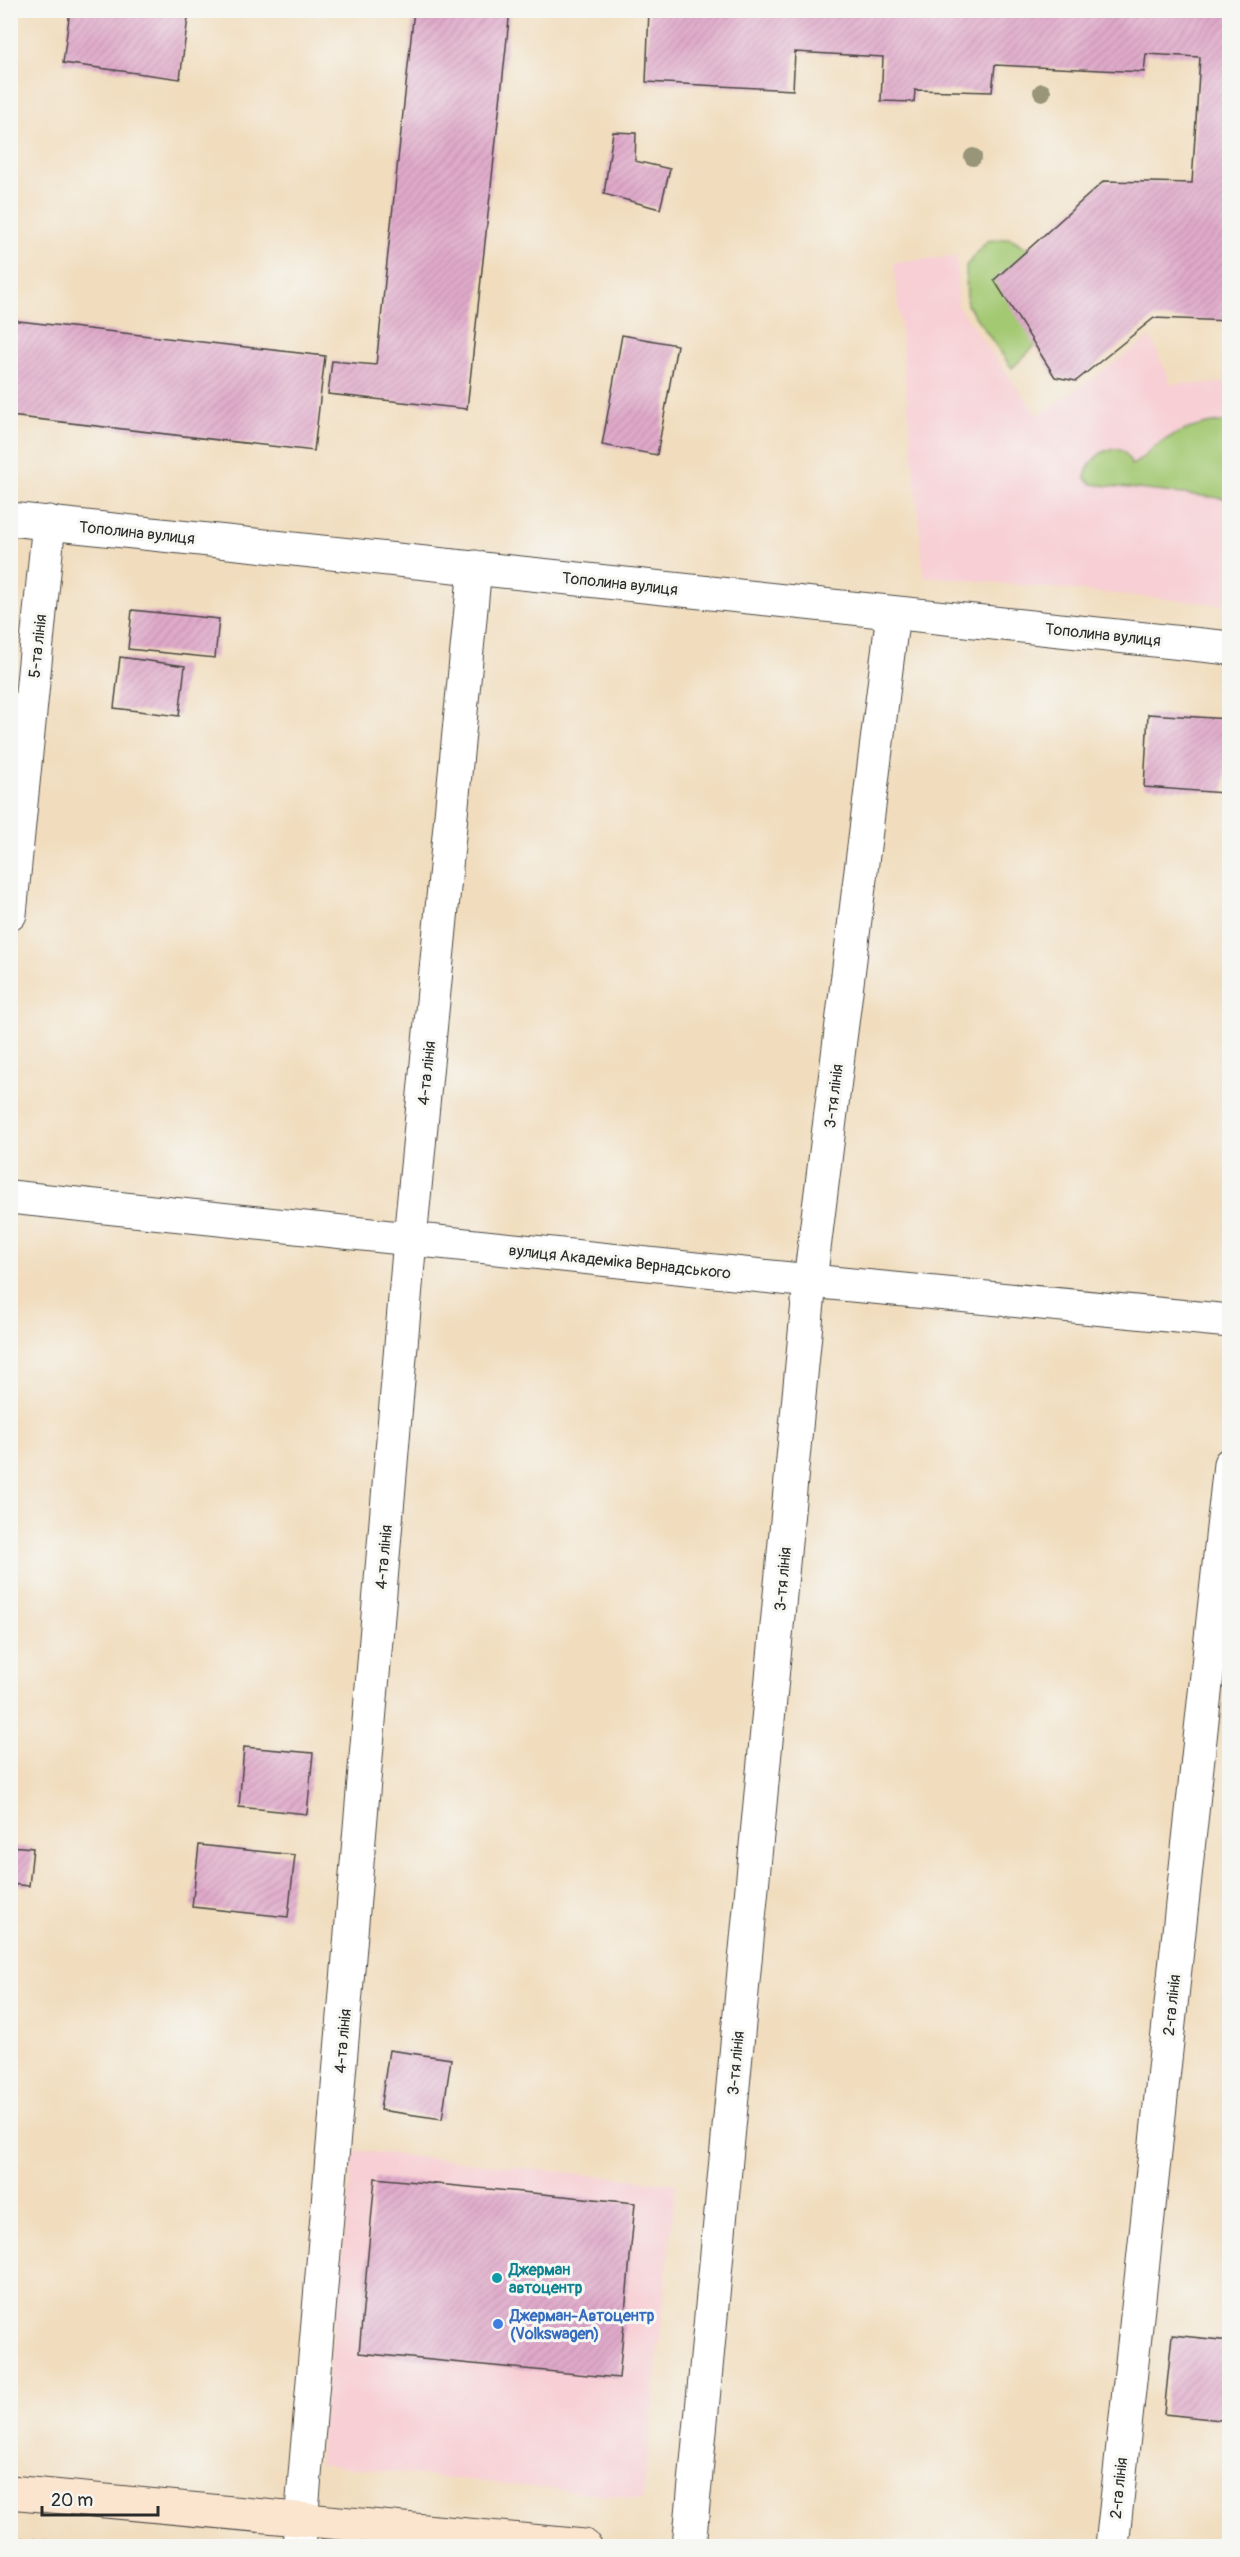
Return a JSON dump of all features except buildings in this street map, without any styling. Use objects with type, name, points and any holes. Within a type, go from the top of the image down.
[{"type":"main road","points":[[10,2492],[301,2534],[584,2547]]},
{"type":"street","name":"Тополина вулиця","points":[[10,519],[1230,648]]},
{"type":"street","name":"5-та лінія","points":[[10,914],[50,522]]},
{"type":"street","name":"4-та лінія","points":[[301,2534],[410,1239],[475,567]]},
{"type":"street","name":"3-тя лінія","points":[[689,2547],[810,1281],[893,613]]},
{"type":"street","name":"вулиця Академіка Вернадського","points":[[10,1197],[810,1281],[1230,1321]]},
{"type":"street","name":"2-га лінія","points":[[1112,2547],[1230,1464]]},
{"type":"path","points":[[10,2538],[91,2547]]},
{"type":"shaded area","points":[[957,256],[958,306],[1038,416],[1151,337],[1171,384],[1229,383],[1229,605],[924,576],[894,262]]},
{"type":"shaded area","name":"Джерман-Автоцентр (Volkswagen)","points":[[354,2150],[676,2184],[643,2499],[318,2464]]},
{"type":"green space","points":[[1010,238],[1029,249],[1036,345],[1012,368],[967,305],[966,266],[987,241]]},
{"type":"green space","points":[[1229,421],[1229,499],[1092,484],[1085,478],[1093,461],[1106,451],[1121,450],[1131,465],[1157,445],[1182,431],[1210,423]]},
{"type":"place","name":"Джерман автоцентр","points":[[497,2278]]},
{"type":"place","name":"Джерман-Автоцентр (Volkswagen)","points":[[498,2324]]}]
